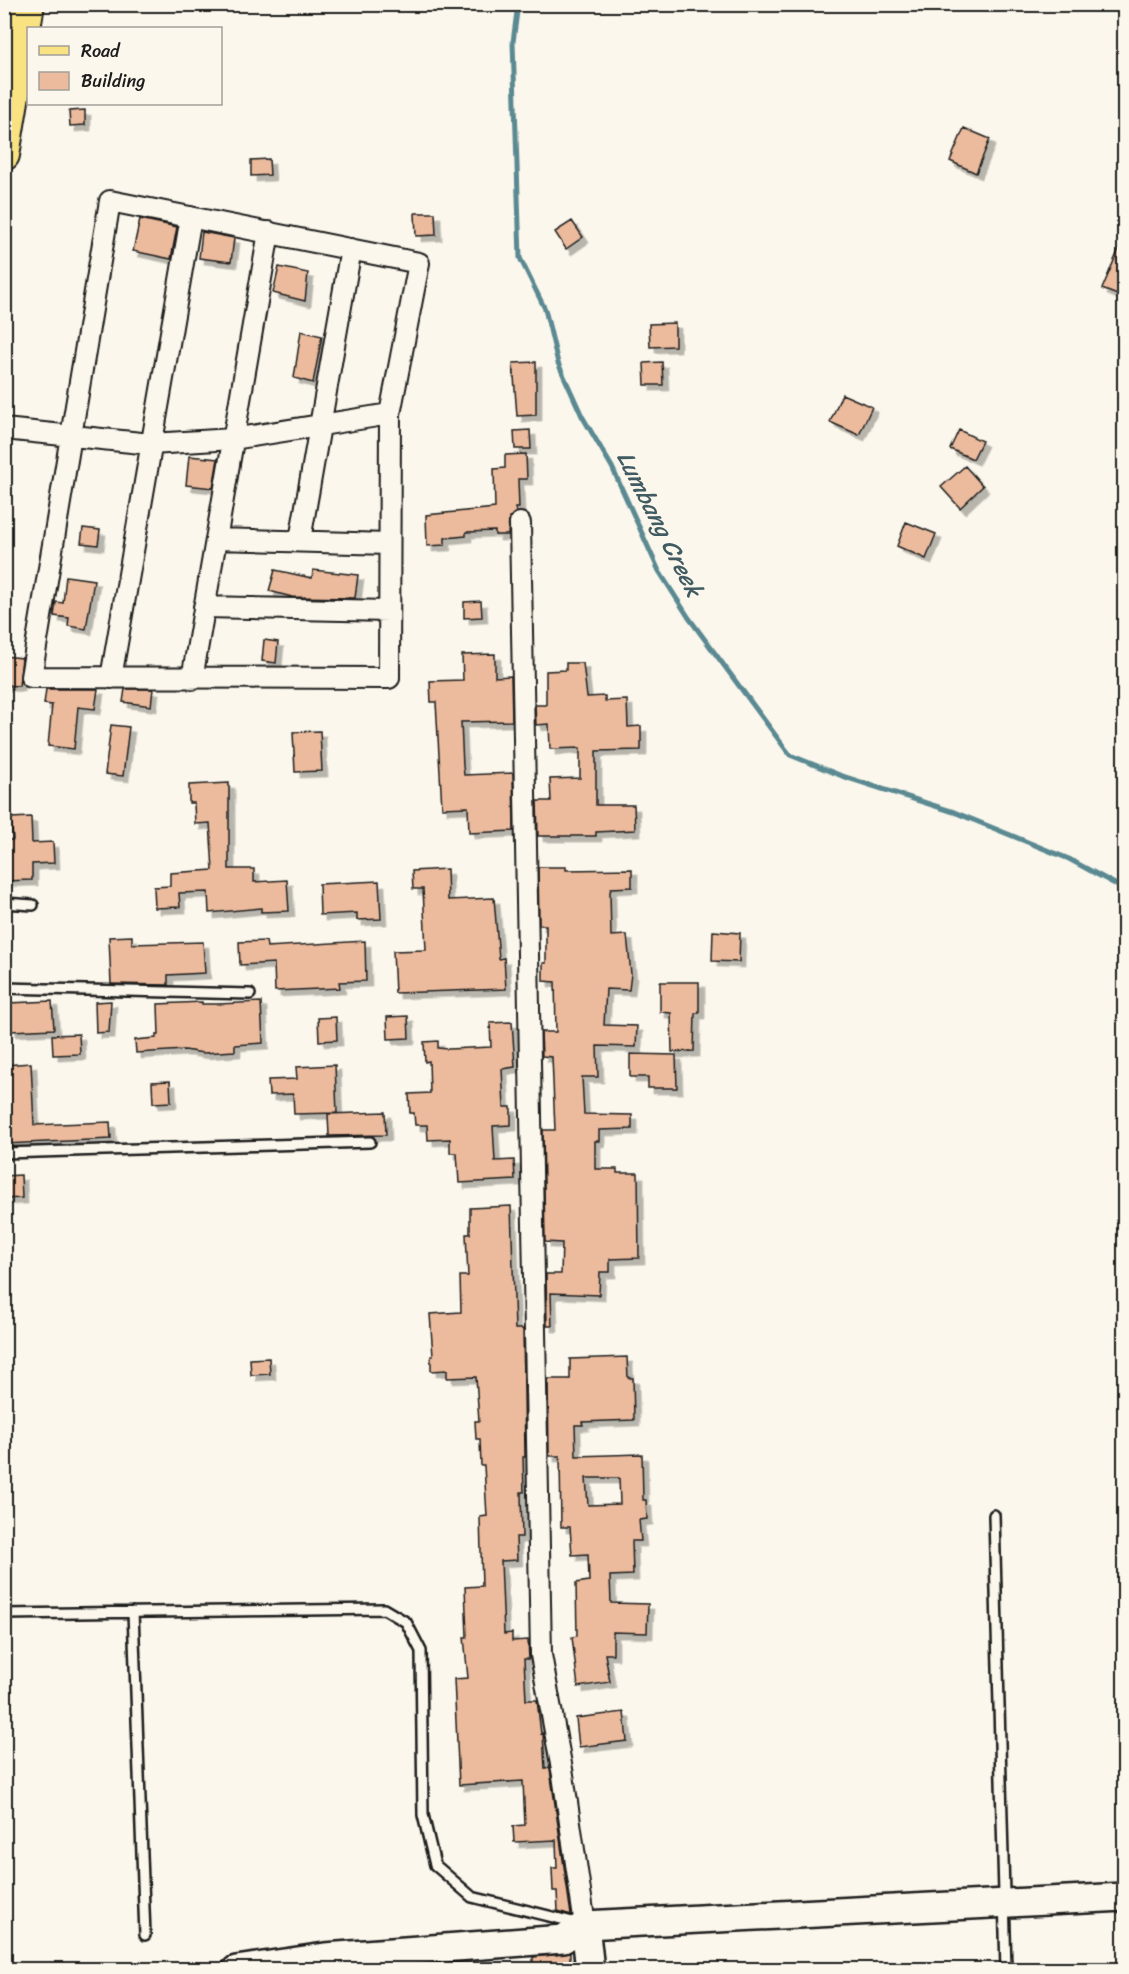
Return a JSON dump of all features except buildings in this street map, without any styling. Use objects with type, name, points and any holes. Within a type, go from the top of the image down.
[{"type":"main road","points":[[4,155],[28,4]]},
{"type":"street","points":[[110,201],[191,217],[419,262],[390,414],[389,678],[31,677],[110,201]]},
{"type":"street","points":[[111,678],[191,217]]},
{"type":"street","points":[[192,679],[269,232]]},
{"type":"street","points":[[300,540],[351,249]]},
{"type":"street","points":[[4,429],[151,444],[233,439],[390,414]]},
{"type":"street","points":[[520,523],[541,1655],[563,1774],[590,1970]]},
{"type":"street","points":[[216,539],[389,544]]},
{"type":"street","points":[[204,607],[389,611]]},
{"type":"street","points":[[236,1970],[325,1957],[563,1939],[585,1925],[1005,1901],[1125,1897]]},
{"type":"lane","points":[[4,903],[33,904]]},
{"type":"lane","points":[[4,988],[250,994]]},
{"type":"lane","points":[[4,1153],[370,1142]]},
{"type":"lane","points":[[994,1515],[1006,1970]]},
{"type":"lane","points":[[4,1614],[384,1609],[406,1622],[421,1651],[423,1815],[435,1865],[472,1897],[585,1925]]},
{"type":"lane","points":[[133,1612],[145,1935]]},
{"type":"waterway","name":"Lumbang Creek","points":[[518,4],[513,42],[520,258],[545,309],[558,363],[582,416],[612,467],[659,571],[689,618],[790,755],[842,776],[954,812],[1069,859],[1124,889]]}]
